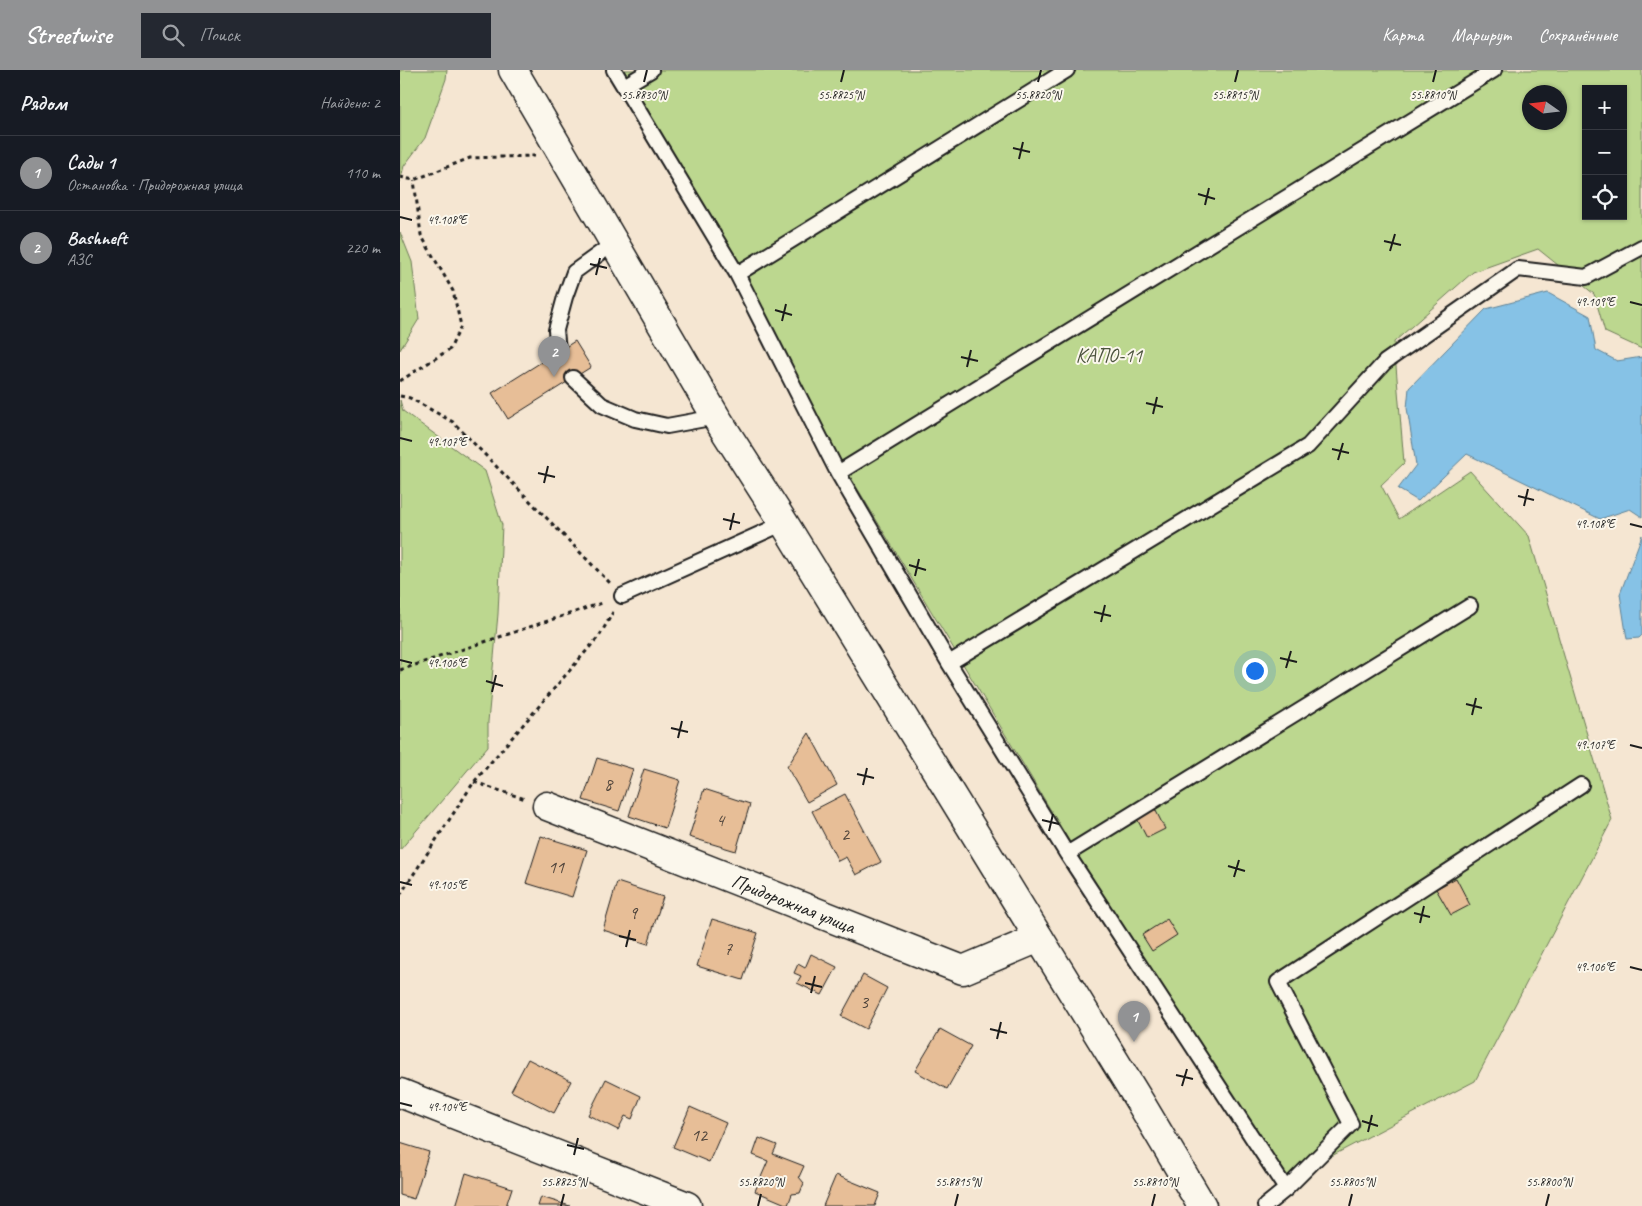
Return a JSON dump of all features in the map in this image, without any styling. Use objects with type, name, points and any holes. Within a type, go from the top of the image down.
[{"type":"main road","points":[[513,70],[716,417],[784,523],[1202,1206]]},
{"type":"main road","name":"Придорожная улица","points":[[547,806],[962,970],[1039,938]]},
{"type":"main road","points":[[400,1093],[687,1206]]},
{"type":"lane","points":[[614,70],[737,274],[838,473],[949,663],[1067,854],[1286,1189]]},
{"type":"lane","points":[[624,86],[651,70]]},
{"type":"lane","points":[[737,274],[1067,70]]},
{"type":"lane","points":[[838,473],[1494,70]]},
{"type":"lane","points":[[558,351],[556,330],[574,272],[614,243]]},
{"type":"lane","points":[[949,663],[1308,446],[1385,362],[1518,270],[1586,277],[1642,247]]},
{"type":"lane","points":[[573,378],[602,405],[635,419],[666,426],[716,417]]},
{"type":"lane","points":[[622,596],[784,523]]},
{"type":"lane","points":[[1067,854],[1470,606]]},
{"type":"lane","points":[[1264,1206],[1286,1189],[1351,1124],[1278,982],[1581,785]]},
{"type":"path","points":[[400,177],[414,180],[470,158],[563,154]]},
{"type":"path","points":[[400,380],[450,349],[461,326],[453,291],[421,234],[414,180]]},
{"type":"path","points":[[400,396],[410,398],[453,422],[622,596]]},
{"type":"path","points":[[400,670],[622,596]]},
{"type":"path","points":[[400,895],[474,782],[600,635],[622,596]]},
{"type":"path","points":[[474,782],[547,806]]},
{"type":"green space","points":[[400,70],[447,70],[446,79],[425,138],[404,166],[400,182]]},
{"type":"green space","name":"КАПО-11","points":[[606,70],[1642,70],[1642,349],[1605,332],[1594,294],[1538,249],[1473,272],[1394,342],[1404,463],[1381,485],[1399,519],[1470,471],[1529,536],[1612,820],[1475,1081],[1276,1185]]},
{"type":"green space","points":[[400,232],[412,262],[419,319],[400,350]]},
{"type":"green space","points":[[400,400],[403,411],[485,471],[502,525],[498,614],[488,722],[488,746],[400,850]]},
{"type":"water","points":[[1548,293],[1590,316],[1596,350],[1617,361],[1642,357],[1642,517],[1630,509],[1600,519],[1467,454],[1418,501],[1398,489],[1416,465],[1407,408],[1409,388],[1486,309]]},
{"type":"water","points":[[1642,535],[1642,635],[1639,638],[1627,639],[1620,594]]},
{"type":"building","points":[[575,341],[591,367],[508,419],[492,393]]},
{"type":"building","points":[[809,733],[837,785],[807,802],[787,767]]},
{"type":"building","points":[[597,758],[633,769],[619,811],[583,800]]},
{"type":"building","points":[[644,769],[680,780],[665,828],[629,816]]},
{"type":"building","points":[[704,789],[750,804],[736,851],[689,837]]},
{"type":"building","points":[[845,794],[881,862],[856,875],[846,857],[838,861],[812,811]]},
{"type":"building","points":[[1154,807],[1165,829],[1147,838],[1136,817]]},
{"type":"building","points":[[541,836],[587,850],[572,897],[526,883]]},
{"type":"building","points":[[1456,878],[1470,905],[1451,915],[1436,889]]},
{"type":"building","points":[[617,882],[663,897],[648,944],[603,930]]},
{"type":"building","points":[[712,919],[758,933],[743,980],[697,966]]},
{"type":"building","points":[[1167,919],[1177,935],[1152,951],[1142,935]]},
{"type":"building","points":[[811,954],[837,967],[822,995],[797,983],[801,976],[794,973],[798,964],[805,968]]},
{"type":"building","points":[[863,975],[887,988],[866,1029],[841,1016]]},
{"type":"building","points":[[940,1029],[971,1046],[947,1089],[915,1071]]},
{"type":"building","points":[[528,1059],[571,1081],[554,1113],[511,1091]]},
{"type":"building","points":[[606,1079],[641,1096],[632,1119],[625,1116],[618,1130],[588,1115]]},
{"type":"building","points":[[690,1107],[726,1123],[709,1162],[673,1147]]},
{"type":"building","points":[[759,1138],[777,1145],[773,1154],[804,1166],[799,1177],[804,1183],[800,1193],[792,1194],[788,1205],[755,1191],[768,1161],[753,1155]]},
{"type":"building","points":[[400,1143],[429,1152],[414,1199],[400,1195]]},
{"type":"building","points":[[466,1173],[512,1188],[506,1206],[456,1206]]},
{"type":"building","points":[[836,1175],[880,1193],[875,1206],[823,1206]]},
{"type":"building","points":[[541,1197],[570,1206],[538,1206]]},
{"type":"place","name":"Bashneft","points":[[554,377]]},
{"type":"place","name":"Сады 1","points":[[1134,1042]]}]
